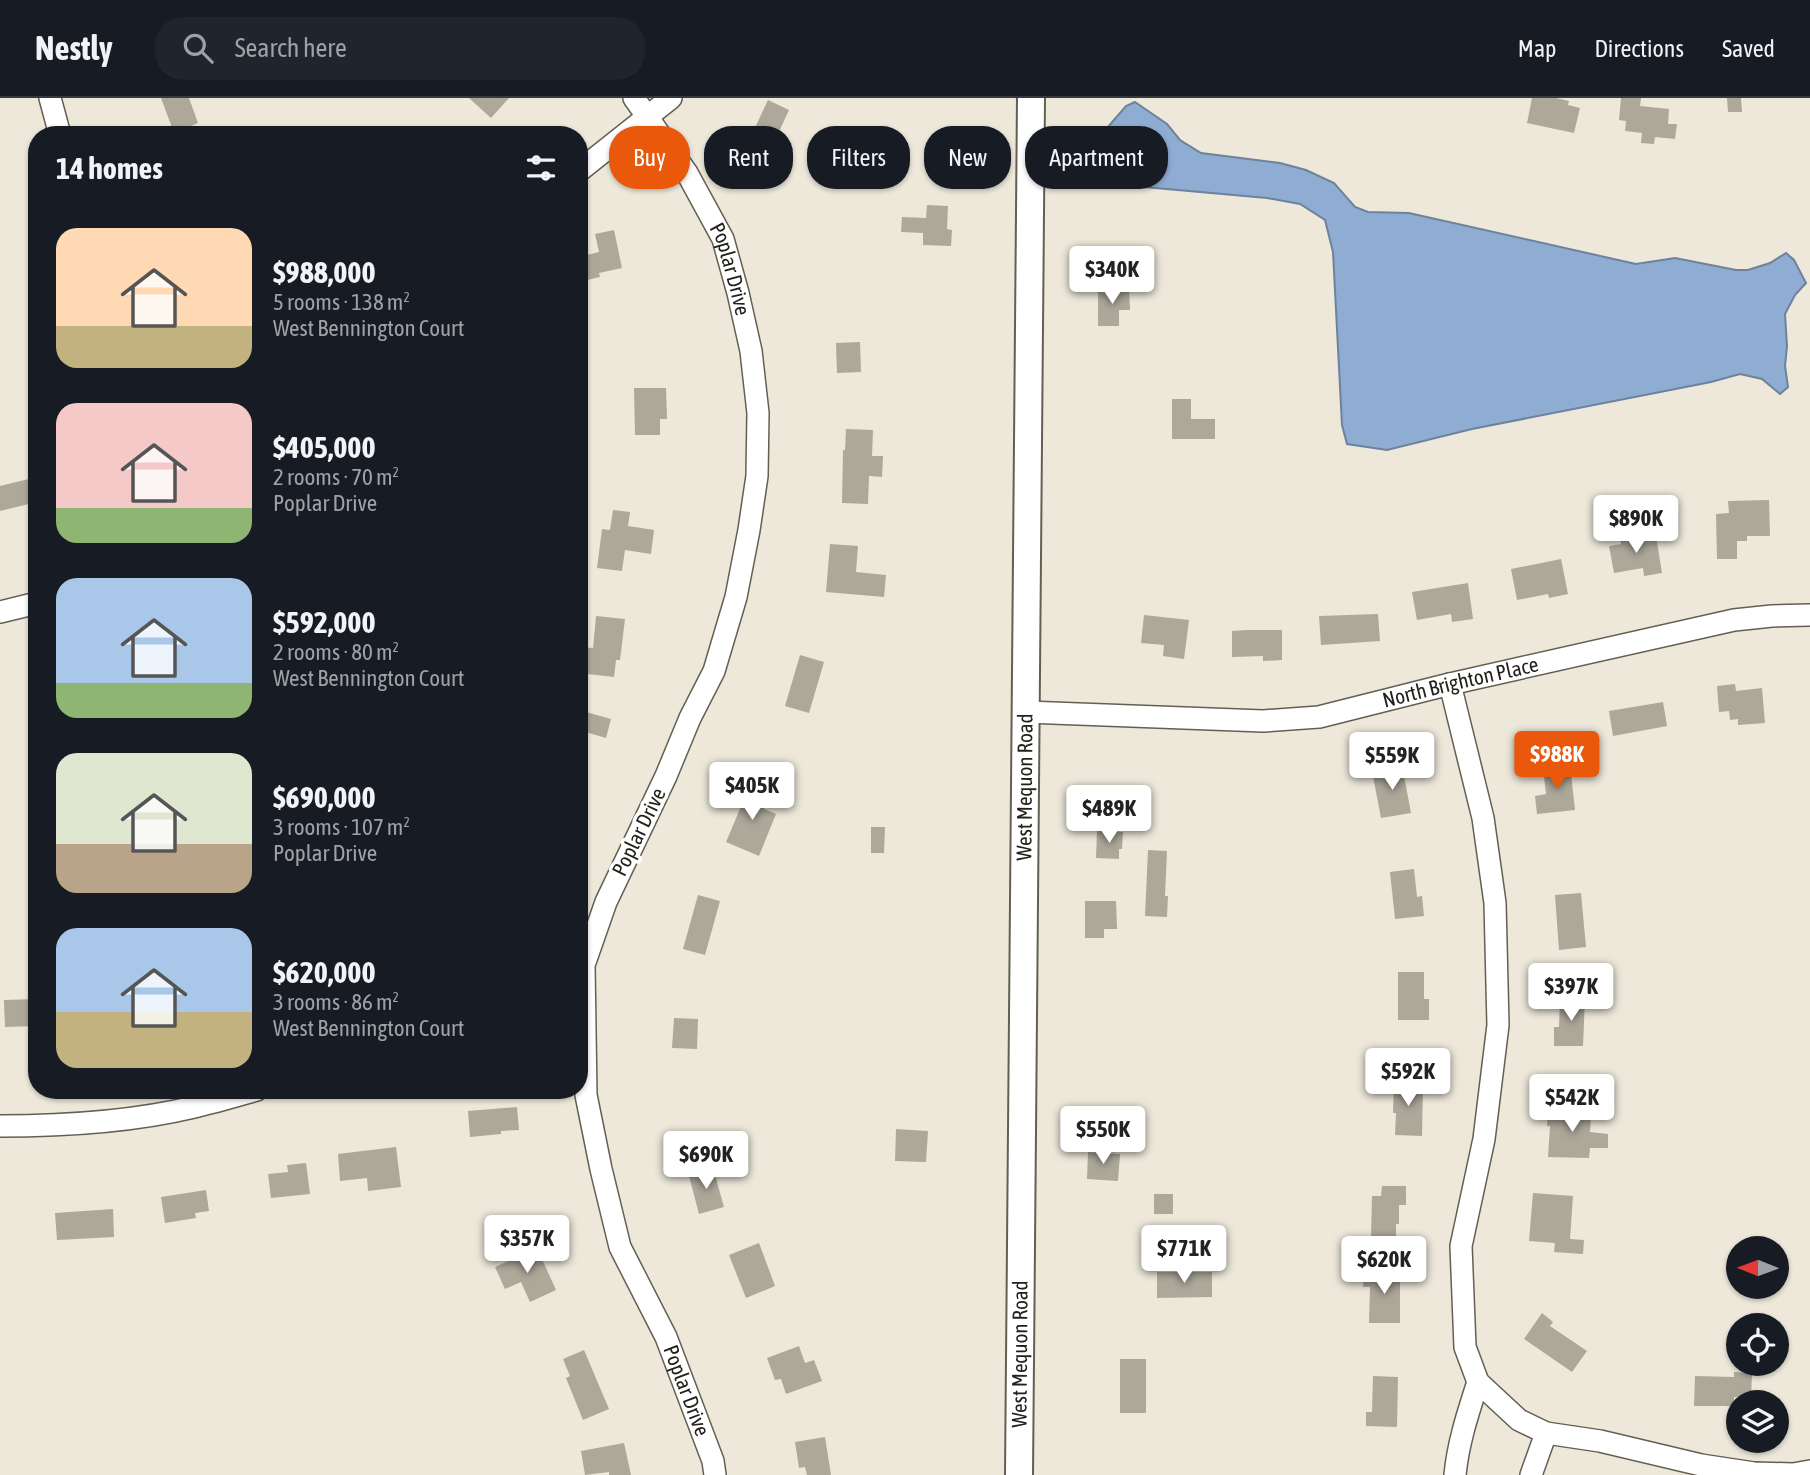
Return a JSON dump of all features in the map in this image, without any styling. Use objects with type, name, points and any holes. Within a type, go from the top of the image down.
[{"type":"main road","name":"West Mequon Road","points":[[1019,1475],[1031,98]]},
{"type":"street","points":[[50,98],[58,126]]},
{"type":"street","name":"Poplar Drive","points":[[588,948],[606,902],[714,671],[736,597],[757,476],[758,412],[751,351],[723,239],[687,173],[634,98]]},
{"type":"street","points":[[588,164],[671,98]]},
{"type":"street","points":[[0,612],[28,605]]},
{"type":"street","name":"North Brighton Place","points":[[1026,712],[1274,720],[1319,717],[1450,684],[1734,620],[1810,615]]},
{"type":"street","points":[[1450,684],[1483,818],[1496,915],[1498,1025],[1484,1139],[1461,1246],[1465,1347],[1478,1382],[1520,1420],[1546,1433],[1600,1441],[1701,1465],[1754,1473],[1793,1475],[1810,1471]]},
{"type":"street","points":[[0,1126],[44,1126],[128,1119],[223,1099]]},
{"type":"street","name":"Poplar Drive","points":[[587,1099],[620,1247],[666,1337],[713,1461],[715,1475]]},
{"type":"street","points":[[1455,1475],[1457,1454],[1478,1382]]},
{"type":"street","points":[[1531,1475],[1546,1433]]},
{"type":"water","points":[[1135,102],[1167,124],[1180,140],[1201,153],[1280,163],[1306,170],[1334,183],[1355,207],[1368,212],[1409,213],[1636,264],[1675,258],[1748,270],[1770,263],[1786,253],[1794,260],[1806,283],[1795,295],[1785,314],[1785,366],[1788,387],[1780,394],[1762,379],[1740,374],[1472,429],[1387,450],[1347,444],[1342,425],[1333,252],[1325,220],[1300,204],[1267,198],[1167,189],[1168,126],[1109,126],[1126,106]]},
{"type":"building","points":[[161,98],[189,98],[198,123],[191,126],[171,126]]},
{"type":"building","points":[[469,98],[509,98],[491,118]]},
{"type":"building","points":[[1532,98],[1556,98],[1569,101],[1568,105],[1580,108],[1574,133],[1527,123]]},
{"type":"building","points":[[1621,98],[1641,98],[1640,106],[1669,109],[1668,124],[1677,124],[1675,139],[1655,137],[1654,144],[1641,143],[1642,133],[1625,131],[1626,121],[1619,120]]},
{"type":"building","points":[[1727,98],[1741,98],[1742,112],[1728,112]]},
{"type":"building","points":[[768,100],[789,110],[782,126],[756,126]]},
{"type":"building","points":[[927,205],[948,206],[947,229],[952,230],[951,246],[923,245],[923,233],[901,232],[902,217],[926,218]]},
{"type":"building","points":[[614,230],[622,268],[599,273],[600,277],[588,280],[588,255],[599,252],[595,234]]},
{"type":"building","points":[[1098,289],[1129,289],[1130,310],[1119,310],[1119,326],[1098,326]]},
{"type":"building","points":[[860,342],[861,372],[837,373],[836,343]]},
{"type":"building","points":[[634,388],[666,388],[667,419],[660,419],[660,435],[635,435]]},
{"type":"building","points":[[1172,399],[1191,399],[1191,419],[1215,419],[1215,439],[1172,439]]},
{"type":"building","points":[[846,429],[873,430],[872,456],[883,456],[882,477],[869,476],[868,504],[842,503]]},
{"type":"building","points":[[28,479],[28,504],[0,511],[0,486]]},
{"type":"building","points":[[1769,500],[1770,536],[1747,536],[1747,541],[1737,541],[1737,559],[1717,559],[1716,514],[1729,513],[1728,501]]},
{"type":"building","points":[[613,510],[630,512],[628,526],[654,530],[651,554],[625,550],[622,571],[597,568],[602,529],[610,530]]},
{"type":"building","points":[[1634,534],[1635,540],[1656,536],[1662,573],[1644,576],[1643,568],[1614,573],[1609,546],[1621,544],[1619,536]]},
{"type":"building","points":[[830,544],[858,546],[856,572],[886,575],[884,597],[826,592]]},
{"type":"building","points":[[1561,559],[1568,594],[1549,598],[1548,594],[1517,600],[1511,569]]},
{"type":"building","points":[[1468,583],[1473,619],[1452,622],[1451,614],[1417,620],[1412,592]]},
{"type":"building","points":[[1378,614],[1380,641],[1321,645],[1319,616]]},
{"type":"building","points":[[1144,615],[1189,620],[1184,659],[1163,656],[1164,645],[1141,643]]},
{"type":"building","points":[[596,616],[625,619],[620,660],[616,660],[614,677],[588,674],[588,648],[593,648]]},
{"type":"building","points":[[1282,630],[1282,660],[1263,661],[1263,656],[1232,657],[1232,631]]},
{"type":"building","points":[[800,655],[824,662],[809,713],[785,706]]},
{"type":"building","points":[[1735,684],[1736,691],[1762,688],[1765,723],[1738,725],[1738,719],[1730,720],[1729,711],[1719,712],[1717,686]]},
{"type":"building","points":[[1663,702],[1667,726],[1613,736],[1609,711]]},
{"type":"building","points":[[588,713],[611,719],[606,738],[588,733]]},
{"type":"building","points":[[1402,765],[1411,813],[1381,818],[1372,771]]},
{"type":"building","points":[[1570,765],[1575,810],[1537,814],[1535,796],[1546,794],[1543,768]]},
{"type":"building","points":[[751,783],[771,792],[764,809],[776,814],[759,856],[726,842]]},
{"type":"building","points":[[871,827],[885,827],[884,853],[871,853]]},
{"type":"building","points":[[1097,831],[1123,832],[1119,859],[1096,858]]},
{"type":"building","points":[[1148,850],[1167,851],[1167,917],[1145,916]]},
{"type":"building","points":[[1414,869],[1417,897],[1422,896],[1424,916],[1395,919],[1390,872]]},
{"type":"building","points":[[1581,893],[1586,947],[1559,950],[1555,895]]},
{"type":"building","points":[[698,895],[720,901],[705,955],[683,949]]},
{"type":"building","points":[[1085,901],[1116,901],[1117,929],[1104,929],[1104,938],[1085,938]]},
{"type":"building","points":[[1398,972],[1424,972],[1424,999],[1429,999],[1429,1020],[1398,1020]]},
{"type":"building","points":[[1560,998],[1585,998],[1583,1046],[1554,1046],[1554,1027],[1559,1027]]},
{"type":"building","points":[[28,999],[28,1026],[5,1027],[4,1000]]},
{"type":"building","points":[[674,1018],[698,1019],[697,1049],[672,1048]]},
{"type":"building","points":[[1394,1082],[1423,1083],[1422,1136],[1395,1135]]},
{"type":"building","points":[[517,1107],[519,1130],[470,1137],[468,1111]]},
{"type":"building","points":[[1548,1107],[1583,1109],[1582,1118],[1591,1118],[1590,1132],[1608,1134],[1608,1148],[1590,1148],[1589,1158],[1548,1157]]},
{"type":"building","points":[[896,1129],[928,1131],[926,1162],[895,1161]]},
{"type":"building","points":[[396,1147],[401,1187],[368,1191],[367,1178],[340,1181],[338,1154]]},
{"type":"building","points":[[1088,1152],[1120,1154],[1118,1181],[1087,1179]]},
{"type":"building","points":[[306,1163],[310,1194],[271,1198],[268,1174],[288,1172],[287,1165]]},
{"type":"building","points":[[713,1168],[724,1207],[699,1214],[689,1176]]},
{"type":"building","points":[[1382,1186],[1406,1186],[1406,1205],[1399,1205],[1396,1236],[1371,1236],[1372,1196],[1381,1196]]},
{"type":"building","points":[[206,1190],[209,1211],[195,1213],[196,1218],[165,1223],[161,1197]]},
{"type":"building","points":[[1533,1193],[1573,1196],[1570,1239],[1584,1240],[1583,1254],[1554,1252],[1555,1243],[1529,1241]]},
{"type":"building","points":[[1154,1194],[1173,1194],[1173,1214],[1154,1214]]},
{"type":"building","points":[[113,1209],[114,1237],[57,1240],[55,1213]]},
{"type":"building","points":[[759,1243],[775,1286],[746,1298],[729,1255]]},
{"type":"building","points":[[537,1248],[556,1290],[530,1302],[521,1282],[505,1289],[495,1267]]},
{"type":"building","points":[[1364,1271],[1400,1271],[1400,1323],[1369,1323],[1370,1287],[1363,1287]]},
{"type":"building","points":[[1157,1272],[1212,1272],[1212,1297],[1157,1298]]},
{"type":"building","points":[[1542,1313],[1553,1322],[1550,1326],[1587,1351],[1572,1372],[1524,1339]]},
{"type":"building","points":[[799,1346],[805,1363],[814,1360],[822,1381],[786,1394],[781,1379],[775,1380],[767,1358]]},
{"type":"building","points":[[584,1350],[609,1409],[583,1420],[566,1378],[570,1376],[563,1359]]},
{"type":"building","points":[[1120,1359],[1146,1359],[1146,1413],[1120,1413]]},
{"type":"building","points":[[1373,1376],[1398,1377],[1397,1427],[1366,1426],[1366,1412],[1372,1412]]},
{"type":"building","points":[[1695,1376],[1752,1376],[1751,1390],[1726,1390],[1726,1406],[1694,1406]]},
{"type":"building","points":[[825,1437],[831,1475],[807,1475],[805,1467],[799,1468],[795,1442]]},
{"type":"building","points":[[624,1443],[631,1475],[609,1475],[609,1472],[585,1475],[581,1451]]}]
